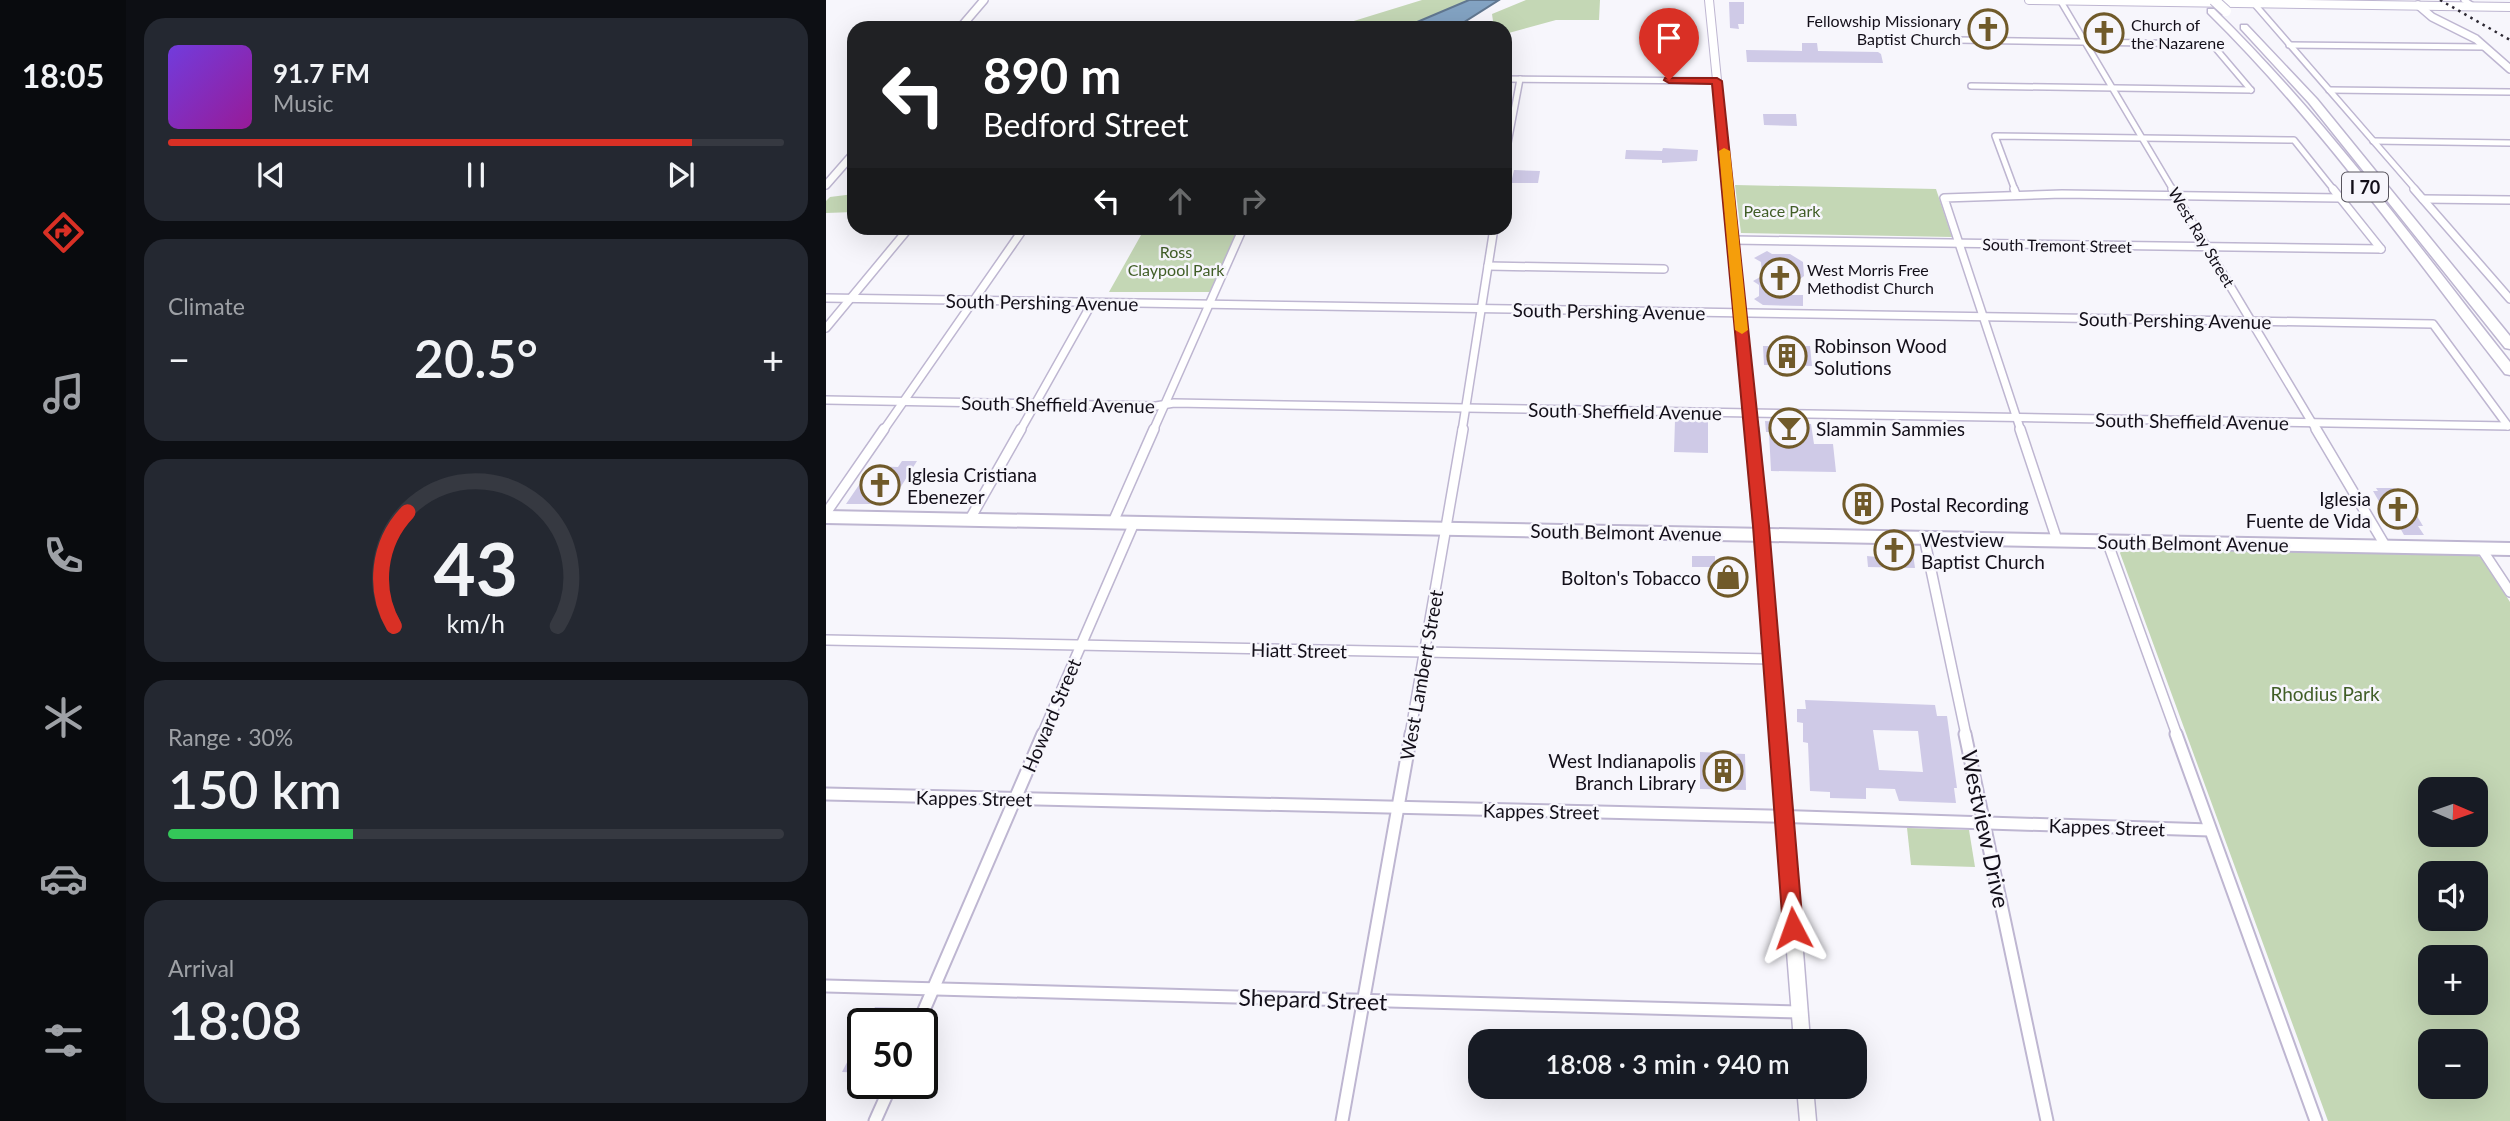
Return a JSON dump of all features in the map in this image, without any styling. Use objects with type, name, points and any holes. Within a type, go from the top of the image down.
[{"type":"highway","name":"I 70","points":[[2200,0],[2226,11],[2272,55],[2313,101],[2510,345]]},
{"type":"highway","name":"I 70","points":[[2213,5],[2294,97],[2510,371]]},
{"type":"main road","points":[[1709,0],[1761,534],[1801,1029]]},
{"type":"main road","points":[[2029,0],[2510,7]]},
{"type":"main road","name":"South Belmont Avenue","points":[[826,515],[2510,549]]},
{"type":"main road","points":[[1806,1099],[1808,1121]]},
{"type":"street","points":[[966,21],[984,0]]},
{"type":"street","name":"West Ray Street","points":[[2060,0],[2386,547]]},
{"type":"street","points":[[2464,0],[2473,6]]},
{"type":"street","points":[[2252,2],[2510,299]]},
{"type":"street","points":[[2418,5],[2431,16],[2476,39],[2510,69]]},
{"type":"street","points":[[1957,40],[2213,44],[2251,90],[1971,86]]},
{"type":"street","points":[[2290,45],[2485,47]]},
{"type":"street","points":[[1512,79],[1717,81]]},
{"type":"street","points":[[1512,122],[1520,79]]},
{"type":"street","points":[[2329,90],[2510,92]]},
{"type":"street","points":[[2016,194],[1995,136],[2294,140],[2340,198]]},
{"type":"street","points":[[2373,141],[2510,143]]},
{"type":"street","points":[[826,185],[847,161]]},
{"type":"street","points":[[2057,540],[1944,198],[2016,194],[2340,198]]},
{"type":"street","name":"South Tremont Street","points":[[1733,240],[2381,249],[2340,198]]},
{"type":"street","points":[[2423,199],[2510,200]]},
{"type":"street","points":[[826,328],[903,235]]},
{"type":"street","points":[[826,515],[1019,235]]},
{"type":"street","points":[[1113,522],[1240,235]]},
{"type":"street","name":"West Lambert Street","points":[[1342,1121],[1426,652],[1493,235]]},
{"type":"street","points":[[1488,266],[1664,269]]},
{"type":"street","name":"South Pershing Avenue","points":[[826,299],[2433,324],[2508,426]]},
{"type":"street","points":[[970,519],[1092,303]]},
{"type":"street","name":"South Sheffield Avenue","points":[[826,400],[2508,426]]},
{"type":"street","name":"Howard Street","points":[[925,1008],[1135,523]]},
{"type":"street","name":"Westview Drive","points":[[1924,537],[2047,1121]]},
{"type":"street","points":[[2107,541],[2316,1121]]},
{"type":"street","points":[[2482,548],[2510,592]]},
{"type":"street","name":"Hiatt Street","points":[[826,640],[1772,659]]},
{"type":"street","name":"Kappes Street","points":[[826,794],[1984,822],[2210,830]]},
{"type":"street","name":"Shepard Street","points":[[826,986],[1800,1012]]},
{"type":"street","points":[[875,1121],[885,1099]]},
{"type":"green space","points":[[1422,0],[1469,0],[1419,21],[1354,21]]},
{"type":"green space","points":[[1526,0],[1600,0],[1599,20],[1556,20],[1512,32],[1512,21],[1493,21],[1492,14]]},
{"type":"green space","name":"Peace Park","points":[[1735,185],[1936,189],[1952,237],[1741,233]]},
{"type":"green space","points":[[847,195],[847,212],[826,213],[826,201],[830,197]]},
{"type":"green space","name":"Ross Claypool Park","points":[[1141,235],[1236,235],[1210,292],[1109,292]]},
{"type":"green space","name":"Rhodius Park","points":[[2125,545],[2470,552],[2482,558],[2510,602],[2510,1121],[2328,1121],[2120,553]]},
{"type":"green space","points":[[1907,828],[1969,830],[1975,867],[1911,865]]},
{"type":"water","points":[[1469,0],[1499,0],[1466,21],[1420,21]]},
{"type":"building","points":[[1729,2],[1744,2],[1744,24],[1738,24],[1739,29],[1730,28]]},
{"type":"building","points":[[1802,43],[1817,43],[1818,51],[1878,52],[1883,63],[1747,62],[1746,50],[1802,51]]},
{"type":"building","points":[[1763,114],[1796,114],[1797,126],[1764,125]]},
{"type":"building","points":[[1663,148],[1698,150],[1697,161],[1662,163],[1662,160],[1625,159],[1626,150],[1662,151]]},
{"type":"building","points":[[1514,170],[1540,171],[1538,183],[1512,183]]},
{"type":"building","name":"West Morris Free Methodist Church","points":[[1767,251],[1772,254],[1790,254],[1803,262],[1804,276],[1800,279],[1776,279],[1777,295],[1803,295],[1803,306],[1763,305],[1754,299],[1759,296],[1759,285],[1753,281],[1762,276],[1761,262],[1754,258]]},
{"type":"building","name":"Robinson Wood Solutions","points":[[1763,346],[1810,346],[1812,366],[1764,365]]},
{"type":"building","points":[[1675,420],[1708,420],[1708,453],[1674,452]]},
{"type":"building","points":[[1765,421],[1811,424],[1814,444],[1833,444],[1836,472],[1771,471],[1769,432],[1766,432]]},
{"type":"building","name":"Iglesia Cristiana Ebenezer","points":[[902,461],[917,461],[890,504],[846,504],[872,466],[898,467]]},
{"type":"building","name":"Postal Recording","points":[[1850,488],[1864,488],[1870,521],[1854,521]]},
{"type":"building","name":"Iglesia Fuente de Vida","points":[[2376,488],[2402,491],[2423,526],[2418,526],[2424,535],[2404,535],[2399,526],[2393,526],[2373,491],[2378,491]]},
{"type":"building","name":"Westview Baptist Church","points":[[1875,546],[1912,546],[1915,568],[1868,567],[1867,556],[1877,557]]},
{"type":"building","points":[[1692,556],[1715,556],[1715,567],[1692,567]]},
{"type":"building","name":"Bolton's Tobacco","points":[[1714,569],[1743,569],[1743,584],[1713,584]]},
{"type":"building","points":[[1805,700],[1935,705],[1937,716],[1947,716],[1957,788],[1954,788],[1956,803],[1899,801],[1895,789],[1866,788],[1866,799],[1830,798],[1830,792],[1810,791],[1808,743],[1803,742],[1803,723],[1797,722],[1797,709],[1806,709]],"holes":[[[1873,730],[1918,731],[1923,772],[1879,770]]]},
{"type":"building","name":"West Indianapolis Branch Library","points":[[1700,752],[1745,754],[1746,790],[1700,789]]},
{"type":"railway","points":[[2440,0],[2510,40]]},
{"type":"slow traffic","points":[[1724,151],[1742,330]]},
{"type":"place","name":"Fellowship Missionary Baptist Church","points":[[1988,29]]},
{"type":"place","name":"Church of the Nazarene","points":[[2104,33]]},
{"type":"place","name":"West Morris Free Methodist Church","points":[[1780,278]]},
{"type":"place","name":"Robinson Wood Solutions","points":[[1787,356]]},
{"type":"place","name":"Slammin Sammies","points":[[1789,428]]},
{"type":"place","name":"Iglesia Cristiana Ebenezer","points":[[880,485]]},
{"type":"place","name":"Postal Recording","points":[[1863,504]]},
{"type":"place","name":"Iglesia Fuente de Vida","points":[[2398,509]]},
{"type":"place","name":"Westview Baptist Church","points":[[1894,550]]},
{"type":"place","name":"Bolton's Tobacco","points":[[1728,577]]},
{"type":"place","name":"West Indianapolis Branch Library","points":[[1723,771]]},
{"type":"route","points":[[1669,80],[1717,81],[1761,526],[1793,928]]}]
